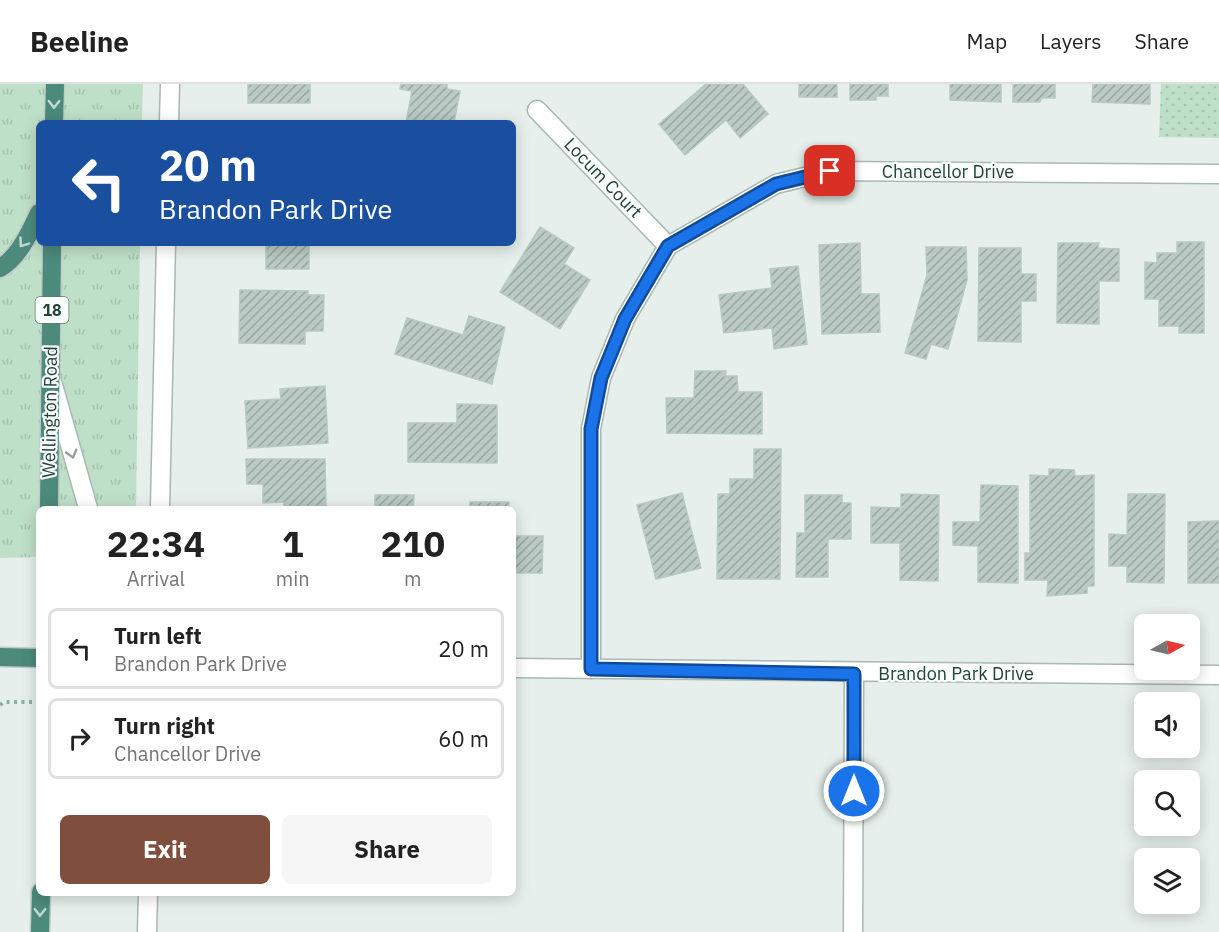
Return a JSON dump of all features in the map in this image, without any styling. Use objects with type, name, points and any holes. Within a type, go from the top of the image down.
[{"type":"highway","points":[[54,120],[55,84]]},
{"type":"highway","points":[[0,268],[8,264],[27,238],[36,219]]},
{"type":"highway","name":"Wellington Road","points":[[49,506],[52,246]]},
{"type":"highway","points":[[0,657],[36,658]]},
{"type":"highway","points":[[40,932],[41,896]]},
{"type":"street","points":[[169,120],[170,84]]},
{"type":"street","name":"Locum Court","points":[[537,110],[668,246]]},
{"type":"street","name":"Chancellor Drive","points":[[591,669],[591,429],[601,378],[625,319],[668,246],[776,184],[830,171],[1219,174]]},
{"type":"street","points":[[160,506],[166,246]]},
{"type":"street","points":[[51,378],[87,506]]},
{"type":"street","name":"Brandon Park Drive","points":[[516,668],[854,674],[1219,675]]},
{"type":"street","points":[[853,932],[854,674]]},
{"type":"street","points":[[147,932],[148,896]]},
{"type":"path","points":[[0,705],[4,702],[36,702]]},
{"type":"green space","points":[[0,84],[143,84],[142,120],[36,120],[36,246],[140,246],[136,506],[36,506],[36,557],[0,558]]},
{"type":"green space","points":[[1161,84],[1219,84],[1219,138],[1159,137]]},
{"type":"building","points":[[248,84],[310,84],[310,103],[248,103]]},
{"type":"building","points":[[401,84],[447,84],[447,89],[460,91],[455,120],[407,120],[412,91],[400,89]]},
{"type":"building","points":[[706,84],[743,84],[768,114],[740,138],[726,120],[685,155],[659,124]]},
{"type":"building","points":[[799,84],[837,84],[837,97],[799,97]]},
{"type":"building","points":[[850,84],[888,84],[888,96],[876,96],[876,100],[850,100]]},
{"type":"building","points":[[950,84],[1001,84],[1001,102],[950,100]]},
{"type":"building","points":[[1013,84],[1055,84],[1055,98],[1041,98],[1040,102],[1013,102]]},
{"type":"building","points":[[1093,84],[1150,84],[1150,104],[1092,102]]},
{"type":"building","points":[[540,227],[574,248],[564,264],[590,280],[560,329],[500,292]]},
{"type":"building","points":[[1177,242],[1204,242],[1204,333],[1179,333],[1179,326],[1159,326],[1159,299],[1145,299],[1145,262],[1157,263],[1157,253],[1177,253]]},
{"type":"building","points":[[860,243],[861,294],[879,294],[880,332],[822,334],[819,245]]},
{"type":"building","points":[[1058,243],[1099,243],[1098,248],[1119,249],[1119,281],[1099,281],[1099,324],[1057,323]]},
{"type":"building","points":[[266,246],[309,246],[309,269],[266,269]]},
{"type":"building","points":[[926,247],[966,247],[967,280],[948,349],[931,344],[926,359],[905,353],[927,275]]},
{"type":"building","points":[[979,248],[1021,248],[1021,274],[1036,274],[1036,301],[1021,301],[1021,342],[978,341]]},
{"type":"building","points":[[798,266],[807,344],[774,349],[772,328],[724,333],[719,295],[772,288],[770,269]]},
{"type":"building","points":[[240,290],[308,291],[308,295],[324,295],[323,331],[305,331],[305,344],[239,343]]},
{"type":"building","points":[[469,316],[505,327],[492,384],[395,354],[407,318],[463,335]]},
{"type":"building","points":[[695,371],[726,371],[725,376],[737,376],[738,392],[762,392],[762,434],[667,433],[666,398],[694,398]]},
{"type":"building","points":[[325,386],[328,443],[248,448],[245,401],[281,399],[280,389]]},
{"type":"building","points":[[457,404],[497,405],[497,463],[408,462],[408,423],[457,423]]},
{"type":"building","points":[[754,449],[781,449],[780,579],[717,579],[718,494],[730,494],[730,479],[754,479]]},
{"type":"building","points":[[246,459],[325,459],[326,506],[284,506],[284,502],[263,503],[263,484],[247,484]]},
{"type":"building","points":[[1049,469],[1074,470],[1075,476],[1094,475],[1094,586],[1087,586],[1087,593],[1047,596],[1048,580],[1025,580],[1025,553],[1030,553],[1030,475],[1049,476]]},
{"type":"building","points":[[981,485],[1018,486],[1018,583],[978,582],[978,546],[953,545],[953,522],[980,522]]},
{"type":"building","points":[[682,493],[701,568],[656,579],[637,505]]},
{"type":"building","points":[[901,494],[939,495],[938,581],[900,580],[900,543],[871,543],[871,507],[901,508]]},
{"type":"building","points":[[1128,494],[1165,494],[1164,583],[1127,582],[1127,566],[1109,566],[1109,534],[1127,535]]},
{"type":"building","points":[[375,495],[414,495],[413,506],[375,506]]},
{"type":"building","points":[[805,495],[842,495],[842,503],[851,503],[851,539],[828,539],[828,577],[796,577],[797,533],[805,533]]},
{"type":"building","points":[[470,502],[509,502],[509,506],[470,506]]},
{"type":"building","points":[[1219,521],[1219,583],[1188,583],[1188,522]]},
{"type":"building","points":[[516,536],[543,536],[542,573],[516,573]]},
{"type":"route","points":[[830,171],[776,184],[668,246],[625,319],[601,378],[591,429],[591,669],[854,674],[854,791]]}]
